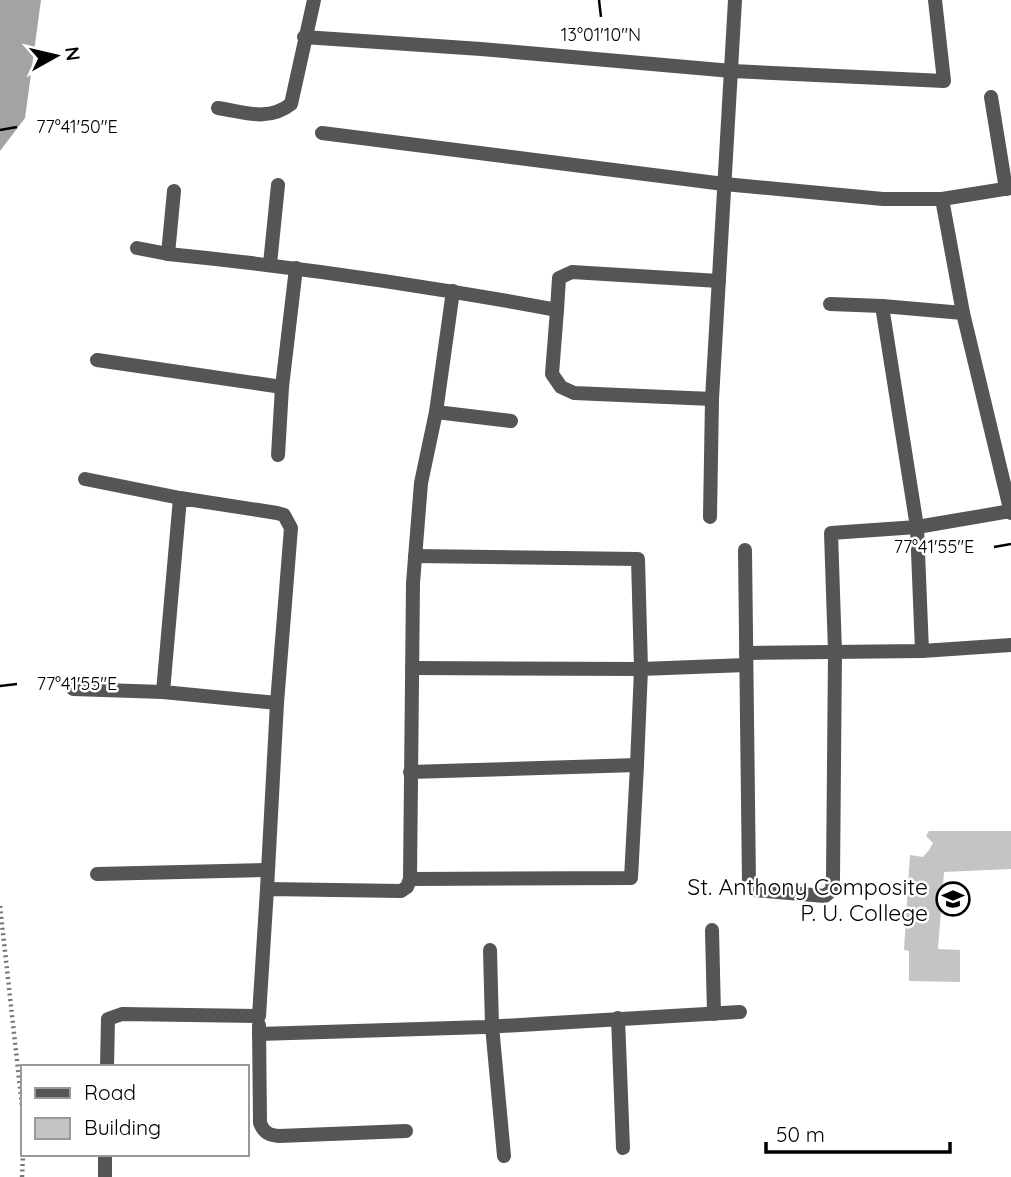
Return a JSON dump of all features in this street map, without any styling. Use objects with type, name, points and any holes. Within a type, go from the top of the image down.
[{"type":"street","points":[[218,108],[265,116],[280,113],[291,104],[314,0]]},
{"type":"street","points":[[710,517],[712,399],[735,0]]},
{"type":"street","points":[[304,37],[732,71],[944,81],[935,0]]},
{"type":"street","points":[[323,133],[724,184],[883,199],[942,198],[1008,188],[991,97]]},
{"type":"street","points":[[270,264],[278,185]]},
{"type":"street","points":[[168,254],[174,191]]},
{"type":"street","points":[[745,550],[749,884],[754,890],[825,896],[832,890],[835,652],[831,533],[916,527],[1011,512],[963,313],[942,198]]},
{"type":"street","points":[[137,248],[453,291],[557,310]]},
{"type":"street","points":[[278,455],[282,387],[296,268]]},
{"type":"street","points":[[712,399],[574,393],[561,387],[552,374],[559,278],[572,272],[719,281]]},
{"type":"street","points":[[267,889],[401,891],[411,879],[413,583],[421,483],[436,412],[453,291]]},
{"type":"street","points":[[831,304],[963,313]]},
{"type":"street","points":[[882,306],[916,527],[922,650]]},
{"type":"street","points":[[97,360],[282,387]]},
{"type":"street","points":[[436,412],[511,421]]},
{"type":"street","points":[[85,479],[180,498],[271,511],[284,515],[291,528],[277,703],[258,1016],[260,1123],[263,1131],[279,1136],[406,1131]]},
{"type":"street","points":[[163,692],[180,498]]},
{"type":"street","points":[[411,879],[631,878],[640,669],[638,559],[415,556]]},
{"type":"street","points":[[412,668],[640,669],[835,652],[1011,645]]},
{"type":"street","points":[[73,689],[163,692],[277,703]]},
{"type":"street","points":[[410,772],[637,765]]},
{"type":"street","points":[[97,874],[267,870]]},
{"type":"street","points":[[712,930],[714,1014]]},
{"type":"street","points":[[490,950],[492,1026],[504,1156]]},
{"type":"street","points":[[259,1034],[492,1026],[740,1012]]},
{"type":"street","points":[[107,1065],[108,1019],[113,1016],[258,1016]]},
{"type":"street","points":[[618,1018],[623,1147]]},
{"type":"street","points":[[105,1156],[105,1177]]},
{"type":"path","points":[[0,906],[21,1097]]},
{"type":"path","points":[[22,1177],[23,1156]]},
{"type":"shaded area","points":[[0,0],[41,0],[25,118],[0,151]]},
{"type":"building","points":[[929,831],[1011,831],[1011,869],[944,872],[938,949],[960,950],[960,982],[909,981],[909,951],[904,950],[910,855],[923,857],[929,850],[933,843],[926,836]]},
{"type":"place","name":"St. Anthony Composite P. U. College","points":[[953,899]]}]
